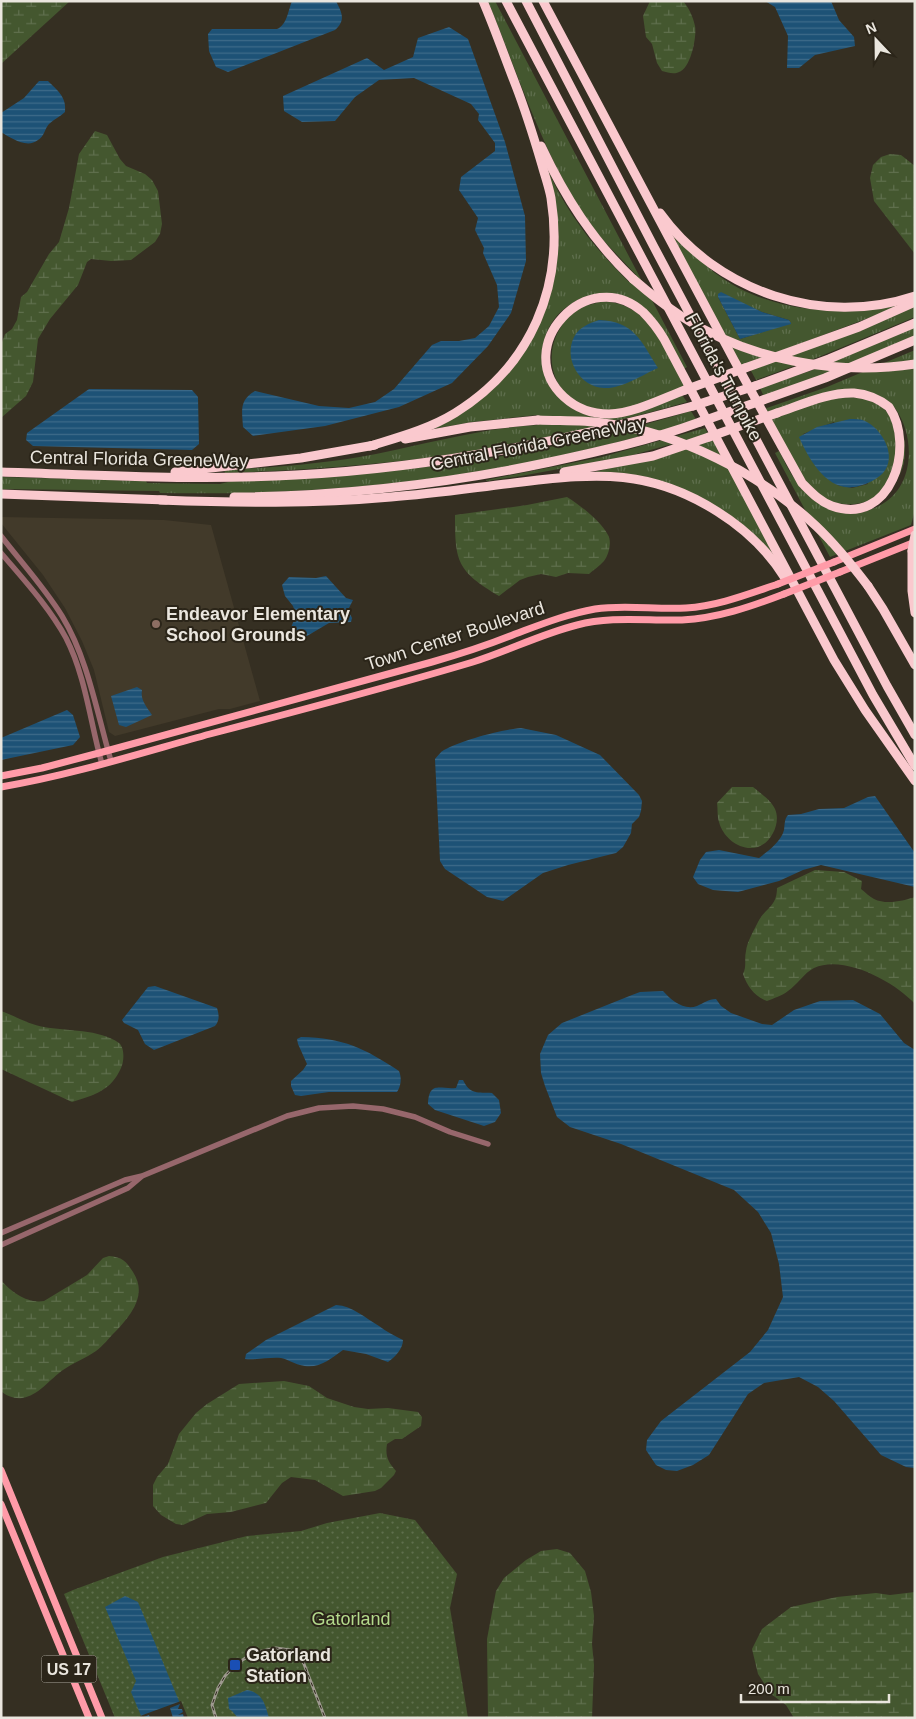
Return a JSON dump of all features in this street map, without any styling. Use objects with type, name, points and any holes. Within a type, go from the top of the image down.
[{"type":"highway","points":[[370,446],[431,425],[454,413],[476,398],[494,382],[522,349],[536,324],[546,298],[554,245],[550,196],[530,126],[483,1]]},
{"type":"highway","name":"Florida's Turnpike","points":[[506,1],[873,695],[915,766]]},
{"type":"highway","name":"Florida's Turnpike","points":[[526,1],[668,274],[887,686],[915,734]]},
{"type":"highway","points":[[543,1],[673,247],[802,483],[812,494],[832,506],[855,509],[866,507],[888,496],[896,488],[908,461]]},
{"type":"highway","points":[[530,126],[559,184],[578,215],[615,262],[656,298],[682,317],[709,332],[780,358],[843,368],[896,367],[915,364]]},
{"type":"highway","points":[[634,171],[660,214],[680,237],[712,264],[740,282],[776,297],[827,307],[847,308],[888,304],[915,296]]},
{"type":"highway","points":[[915,302],[859,327],[745,368],[685,390],[620,412],[600,414],[580,408],[561,394],[551,379],[548,370],[547,351],[553,328],[571,308],[585,301],[612,298],[626,302],[642,311],[652,322],[664,339],[811,618],[834,660],[865,710],[915,781]]},
{"type":"highway","name":"Central Florida GreeneWay","points":[[1,472],[214,478],[294,475],[428,463],[499,452],[612,428],[693,406],[830,359],[915,323]]},
{"type":"highway","name":"Central Florida GreeneWay","points":[[1,494],[160,500],[188,497],[323,493],[458,479],[599,451],[670,433],[825,378],[915,340]]},
{"type":"highway","points":[[878,356],[915,345]]},
{"type":"highway","points":[[453,490],[635,460],[666,452],[829,395],[856,393],[879,400],[894,411],[904,427],[909,449]]},
{"type":"highway","points":[[127,476],[211,470],[301,458],[470,426],[538,420],[603,423],[638,429],[678,442],[722,461],[774,492],[815,525],[838,548],[868,586],[884,609],[915,665]]},
{"type":"highway","points":[[160,500],[296,503],[391,497],[590,475],[624,477],[663,485],[706,504],[742,528],[781,571],[811,618]]},
{"type":"highway","points":[[915,534],[912,591],[915,613]]},
{"type":"main road","name":"Town Center Boulevard","points":[[1,776],[108,751],[432,662],[473,650],[551,620],[575,613],[623,607],[686,608],[716,604],[778,584],[915,529]]},
{"type":"main road","name":"Town Center Boulevard","points":[[1,787],[102,764],[427,676],[483,659],[547,634],[577,625],[608,620],[681,620],[725,614],[749,607],[914,546]]},
{"type":"main road","name":"US 17","points":[[1,1470],[102,1718]]},
{"type":"main road","name":"US 17","points":[[1,1504],[89,1718]]},
{"type":"street","points":[[1,536],[49,597],[72,637],[81,657],[111,761]]},
{"type":"street","points":[[1,553],[42,602],[66,639],[82,682],[102,764]]},
{"type":"street","points":[[1,1233],[125,1180],[142,1176],[287,1116],[319,1108],[353,1106],[383,1109],[415,1117],[450,1132],[488,1144]]},
{"type":"street","points":[[1,1245],[128,1188],[142,1176]]},
{"type":"shaded area","name":"Endeavor Elementary School Grounds","points":[[1,517],[164,520],[211,525],[260,701],[230,709],[219,709],[115,736],[109,732],[94,670],[82,641],[65,608],[43,575],[1,523]]},
{"type":"green space","points":[[1,1],[70,1],[1,64]]},
{"type":"green space","points":[[488,1],[495,1],[687,367],[683,369],[643,309],[607,297],[590,295],[574,302],[557,316],[546,333],[543,352],[545,371],[553,389],[566,404],[584,414],[606,418],[682,395],[687,402],[558,435],[506,446],[448,455],[353,466],[225,473],[224,470],[300,465],[338,460],[497,429],[538,425],[537,415],[472,422],[433,429],[473,405],[504,378],[520,358],[534,335],[545,311],[553,286],[558,233],[555,202],[546,166],[562,199],[592,242],[629,282],[636,275],[591,225],[570,192],[543,139]]},
{"type":"green space","points":[[650,1],[683,1],[692,16],[695,26],[694,43],[688,63],[679,72],[662,71],[657,63],[652,44],[646,37],[643,16]]},
{"type":"green space","points":[[95,131],[107,135],[126,166],[145,174],[152,180],[158,191],[162,224],[160,234],[155,242],[131,260],[91,259],[87,262],[78,285],[50,319],[38,339],[33,382],[26,396],[1,418],[1,345],[5,334],[12,329],[17,320],[21,297],[27,292],[49,254],[59,242],[69,208],[79,154]]},
{"type":"green space","points":[[890,154],[901,155],[915,166],[915,254],[874,201],[870,178],[873,165],[881,157]]},
{"type":"green space","points":[[668,228],[715,273],[735,286],[757,296],[803,308],[827,310],[851,311],[898,305],[879,314],[741,366]],"holes":[[[718,294],[762,312],[789,320],[791,323],[740,339]]]},
{"type":"green space","points":[[602,301],[625,306],[645,320],[668,352],[685,387],[644,403],[611,410],[585,407],[563,391],[556,380],[553,367],[552,354],[555,340],[563,324],[572,314],[582,307]]},
{"type":"green space","points":[[915,306],[915,317],[821,356],[756,380],[750,369]]},
{"type":"green space","points":[[915,327],[915,341],[765,399],[760,388],[810,371]]},
{"type":"green space","points":[[915,350],[915,510],[911,525],[830,557],[775,453],[779,451],[793,477],[799,484],[849,512],[863,512],[879,506],[891,498],[900,487],[905,475],[909,447],[902,420],[892,405],[865,391],[766,413],[764,409],[827,387]]},
{"type":"green space","points":[[844,397],[859,398],[872,402],[889,414],[902,432],[905,451],[902,468],[895,483],[883,494],[868,501],[853,504],[836,503],[821,496],[808,485],[769,420],[821,401]],"holes":[[[834,422],[868,484],[852,488],[837,485],[803,434]]]},
{"type":"green space","points":[[691,411],[697,421],[631,439],[542,460],[431,479],[341,488],[251,493],[1,489],[1,477],[220,484],[232,481],[362,473],[441,465],[550,447]]},
{"type":"green space","points":[[705,428],[708,434],[629,456],[521,476],[486,480],[602,457]]},
{"type":"green space","points":[[713,439],[778,561],[726,512],[694,494],[647,477],[595,472]]},
{"type":"green space","points":[[567,497],[584,509],[605,529],[610,541],[606,558],[601,565],[589,574],[568,573],[556,577],[541,574],[528,577],[520,580],[499,596],[474,579],[461,564],[456,544],[455,515],[527,505]]},
{"type":"green space","points":[[732,787],[753,787],[775,809],[777,820],[774,831],[767,841],[758,847],[739,846],[721,828],[717,803]]},
{"type":"green space","points":[[815,870],[844,872],[862,881],[861,889],[879,901],[894,902],[915,897],[915,1004],[882,979],[854,967],[840,965],[826,965],[814,968],[786,993],[767,1001],[755,994],[749,987],[743,974],[745,954],[758,922],[775,899],[777,888]]},
{"type":"green space","points":[[1,1011],[39,1026],[83,1031],[111,1038],[121,1045],[123,1052],[123,1062],[117,1076],[101,1091],[72,1102],[1,1069]]},
{"type":"green space","points":[[109,1256],[117,1257],[126,1262],[137,1280],[138,1297],[127,1319],[99,1349],[63,1370],[44,1387],[28,1397],[11,1397],[3,1393],[1,1391],[1,1280],[10,1289],[26,1299],[44,1301],[87,1275],[103,1258]]},
{"type":"green space","points":[[284,1381],[309,1386],[327,1398],[354,1407],[368,1409],[388,1408],[418,1412],[422,1417],[421,1426],[402,1439],[395,1439],[387,1444],[386,1452],[388,1459],[396,1471],[394,1475],[381,1488],[375,1491],[343,1496],[315,1480],[291,1477],[282,1483],[266,1503],[231,1512],[207,1514],[183,1525],[176,1524],[161,1515],[153,1506],[153,1485],[168,1464],[179,1434],[196,1413],[239,1384]]},
{"type":"green space","name":"Gatorland","points":[[380,1513],[415,1520],[457,1574],[450,1608],[468,1718],[115,1718],[64,1594],[163,1557],[247,1536],[301,1531],[327,1523]]},
{"type":"green space","points":[[557,1549],[570,1553],[585,1571],[591,1592],[594,1616],[592,1718],[488,1718],[487,1639],[496,1591],[504,1578],[526,1560],[541,1551]]},
{"type":"green space","points":[[915,1592],[915,1718],[794,1718],[786,1705],[771,1694],[758,1674],[752,1649],[762,1629],[791,1607],[837,1597]]},
{"type":"water","points":[[292,1],[336,1],[342,16],[341,23],[335,30],[228,72],[216,67],[209,51],[208,34],[212,29],[277,29],[285,21]]},
{"type":"water","points":[[765,1],[831,1],[839,20],[854,37],[855,46],[815,55],[799,68],[787,68],[788,36],[775,7]]},
{"type":"water","points":[[449,27],[468,39],[505,142],[525,216],[526,261],[511,313],[488,346],[452,383],[399,407],[325,426],[253,436],[243,427],[242,411],[246,398],[255,391],[319,406],[349,408],[375,402],[394,389],[432,345],[441,341],[459,341],[475,338],[489,326],[499,307],[497,285],[483,253],[484,248],[475,230],[478,218],[459,190],[461,177],[495,151],[495,143],[478,120],[479,114],[471,104],[414,78],[379,80],[355,97],[335,121],[302,122],[284,111],[283,96],[367,58],[384,70],[413,57],[418,38]]},
{"type":"water","points":[[39,81],[48,81],[58,91],[63,98],[65,112],[49,124],[42,137],[38,140],[29,143],[19,142],[1,132],[1,113],[24,98]]},
{"type":"water","points":[[721,292],[762,312],[789,320],[791,324],[740,339],[718,297],[718,294]]},
{"type":"water","points":[[599,320],[621,324],[629,329],[641,341],[658,368],[632,381],[611,388],[588,383],[581,377],[572,363],[571,345],[574,337],[582,328]]},
{"type":"water","points":[[89,389],[192,390],[198,397],[199,444],[192,450],[33,446],[26,440],[27,433]]},
{"type":"water","points":[[850,419],[863,420],[877,430],[886,444],[889,459],[883,473],[878,477],[869,483],[848,487],[829,481],[822,474],[808,456],[799,437],[817,427]]},
{"type":"water","points":[[326,576],[346,598],[353,600],[348,610],[352,618],[351,622],[329,623],[307,636],[297,637],[290,630],[296,615],[293,606],[285,596],[282,585],[289,577],[316,578]]},
{"type":"water","points":[[137,687],[142,690],[143,700],[152,715],[126,727],[119,725],[111,696]]},
{"type":"water","points":[[67,710],[73,715],[80,737],[73,745],[1,760],[1,738]]},
{"type":"water","points":[[521,728],[556,735],[600,755],[639,795],[642,801],[641,811],[639,817],[632,824],[631,833],[623,847],[616,853],[543,873],[503,901],[487,897],[445,869],[440,861],[435,759],[452,746],[471,739]]},
{"type":"water","points":[[875,796],[915,853],[915,887],[821,865],[803,870],[779,881],[738,892],[713,890],[698,884],[693,877],[700,860],[706,852],[719,850],[759,858],[774,846],[780,838],[788,815],[819,809],[844,808],[868,797]]},
{"type":"water","points":[[155,986],[217,1008],[219,1017],[217,1024],[154,1050],[145,1044],[138,1030],[122,1020],[148,987]]},
{"type":"water","points":[[663,991],[683,1006],[697,1006],[708,1000],[716,999],[721,1006],[731,1013],[762,1024],[772,1025],[794,1010],[820,1001],[853,1000],[880,1014],[904,1043],[915,1050],[915,1468],[906,1467],[881,1455],[834,1401],[818,1387],[799,1377],[764,1383],[748,1394],[709,1455],[693,1465],[677,1471],[666,1470],[656,1465],[646,1450],[647,1440],[661,1421],[750,1352],[768,1330],[783,1297],[779,1264],[771,1233],[758,1212],[734,1190],[621,1144],[570,1127],[557,1117],[541,1073],[540,1054],[548,1035],[562,1023],[632,995],[640,992]]},
{"type":"water","points":[[301,1037],[342,1042],[375,1056],[399,1071],[401,1079],[397,1092],[329,1092],[301,1096],[295,1095],[291,1081],[307,1064],[298,1044],[297,1039]]},
{"type":"water","points":[[459,1080],[463,1080],[472,1090],[492,1093],[499,1100],[501,1113],[495,1122],[484,1126],[435,1110],[428,1104],[433,1089],[456,1088]]},
{"type":"water","points":[[336,1305],[353,1310],[403,1340],[402,1347],[388,1362],[366,1354],[343,1350],[323,1363],[312,1366],[300,1365],[281,1358],[245,1359],[246,1354],[266,1340]]},
{"type":"water","points":[[125,1596],[138,1602],[186,1718],[142,1718],[131,1692],[136,1681],[105,1607]]},
{"type":"water","points":[[247,1690],[260,1696],[269,1718],[238,1718],[229,1709],[228,1698]]},
{"type":"pier","points":[[181,1701],[188,1718],[184,1718],[183,1714],[178,1715],[183,1712],[182,1709],[178,1709],[180,1704],[170,1708],[173,1718],[150,1718],[149,1715],[141,1718],[140,1716]]},
{"type":"railway","points":[[216,1718],[212,1705],[225,1676],[235,1665],[253,1653],[276,1648],[290,1650],[302,1659],[325,1718]]},
{"type":"place","name":"Endeavor Elementary School Grounds","points":[[156,624]]},
{"type":"place","name":"Gatorland Station","points":[[235,1665]]}]
